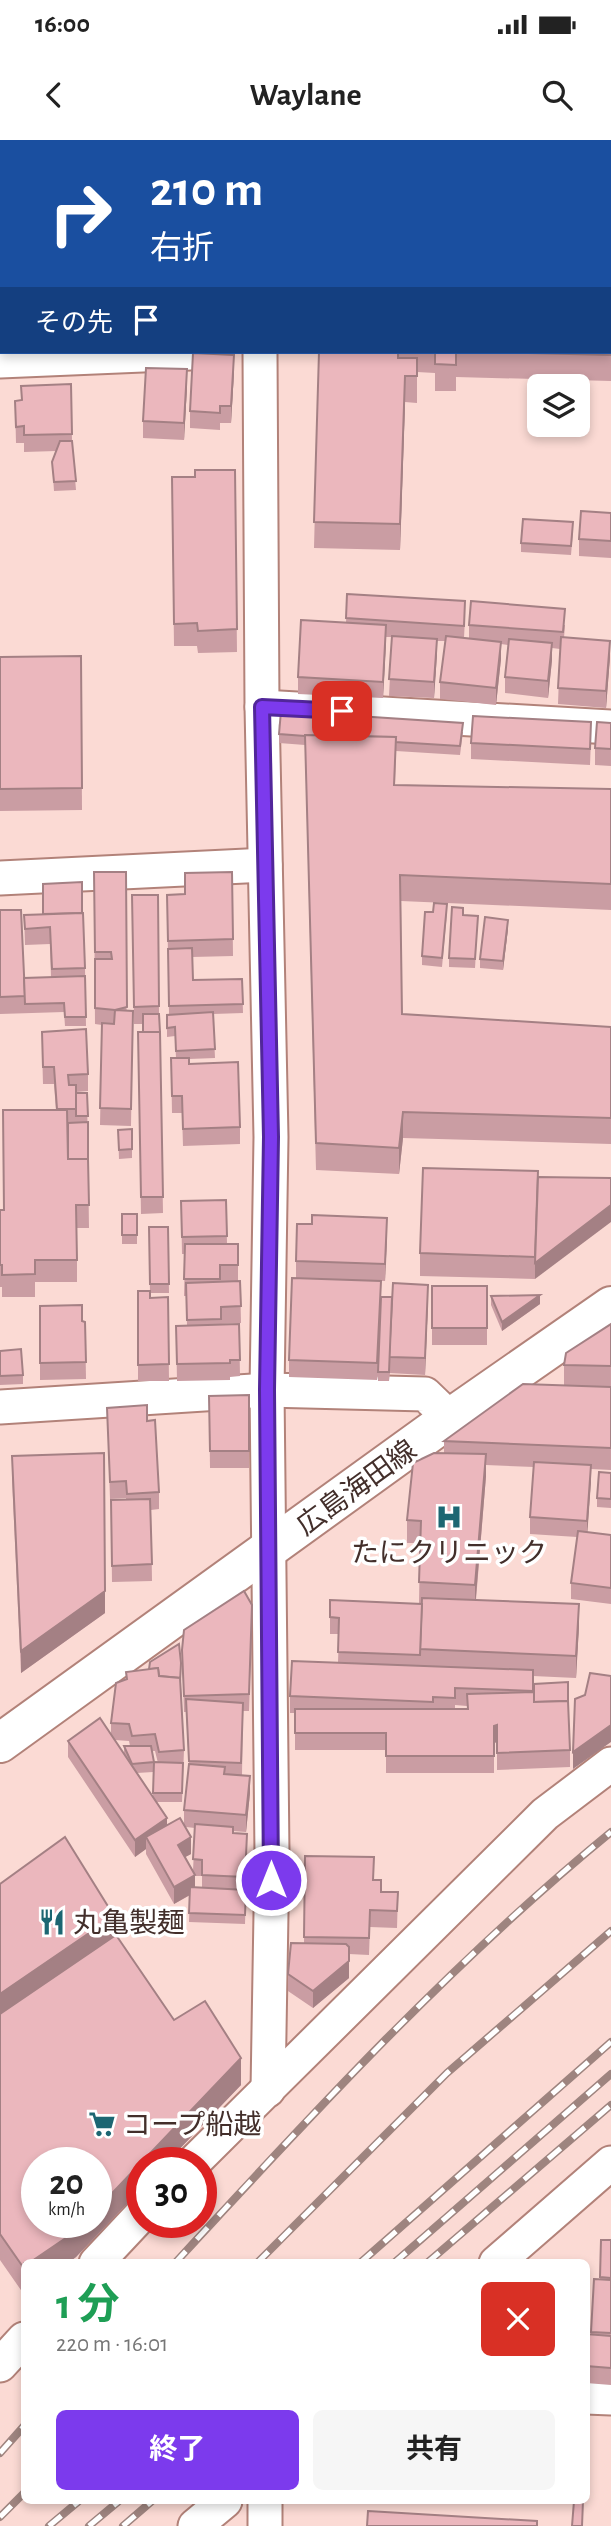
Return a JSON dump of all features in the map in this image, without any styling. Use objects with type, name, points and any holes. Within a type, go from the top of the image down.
[{"type":"main road","name":"広島海田線","points":[[0,1743],[450,1418],[528,1384],[611,1306]]},
{"type":"street","points":[[0,361],[166,354]]},
{"type":"street","points":[[260,354],[262,707],[271,1137],[267,1390],[272,1854],[268,2090]]},
{"type":"street","points":[[262,707],[611,727]]},
{"type":"street","points":[[0,878],[265,865]]},
{"type":"street","points":[[0,1407],[267,1390],[425,1394],[450,1418]]},
{"type":"street","points":[[209,2147],[545,1814],[611,1765]]},
{"type":"street","points":[[501,2259],[611,2163]]},
{"type":"street","points":[[100,2259],[126,2231]]},
{"type":"street","points":[[0,2365],[21,2342]]},
{"type":"street","points":[[590,2397],[611,2398]]},
{"type":"street","points":[[195,2526],[221,2504]]},
{"type":"street","points":[[265,2504],[265,2526]]},
{"type":"building","points":[[193,354],[234,355],[231,406],[220,406],[220,413],[190,411]]},
{"type":"building","points":[[319,354],[398,354],[398,358],[417,358],[417,376],[405,376],[400,524],[314,522]]},
{"type":"building","points":[[435,354],[456,354],[456,365],[435,364]]},
{"type":"building","points":[[146,368],[187,369],[184,423],[143,421]]},
{"type":"building","points":[[71,384],[72,434],[24,435],[24,426],[16,427],[15,401],[22,400],[21,386]]},
{"type":"building","points":[[60,441],[72,441],[76,481],[54,482],[52,462]]},
{"type":"building","points":[[195,470],[235,470],[237,629],[198,631],[197,623],[174,624],[172,477],[195,477]]},
{"type":"building","points":[[581,511],[611,513],[611,541],[579,539]]},
{"type":"building","points":[[523,519],[573,522],[571,546],[521,543]]},
{"type":"building","points":[[347,594],[465,601],[464,626],[346,618]]},
{"type":"building","points":[[471,601],[565,609],[563,632],[469,625]]},
{"type":"building","points":[[301,620],[386,625],[383,682],[298,677]]},
{"type":"building","points":[[392,636],[437,639],[434,682],[389,679]]},
{"type":"building","points":[[446,636],[501,642],[496,688],[440,682]]},
{"type":"building","points":[[561,637],[610,641],[606,691],[558,688]]},
{"type":"building","points":[[509,639],[552,643],[548,681],[505,677]]},
{"type":"building","points":[[81,656],[82,788],[0,789],[0,657]]},
{"type":"building","points":[[281,711],[463,723],[460,746],[395,742],[396,737],[279,734]]},
{"type":"building","points":[[473,716],[591,722],[590,749],[471,743]]},
{"type":"building","points":[[597,722],[611,723],[611,749],[595,748]]},
{"type":"building","points":[[305,735],[396,737],[394,785],[611,789],[611,884],[400,875],[402,1014],[611,1027],[611,1118],[403,1112],[399,1148],[316,1143]]},
{"type":"building","points":[[94,872],[126,872],[127,1007],[115,1010],[95,1008],[95,959],[112,959],[111,952],[95,952]]},
{"type":"building","points":[[232,872],[233,939],[168,941],[167,895],[185,894],[185,873]]},
{"type":"building","points":[[82,882],[82,913],[43,914],[43,884]]},
{"type":"building","points":[[132,895],[158,895],[159,1006],[134,1007]]},
{"type":"building","points":[[434,903],[447,904],[442,958],[422,956],[425,912],[433,912]]},
{"type":"building","points":[[452,907],[463,908],[463,915],[478,916],[475,959],[449,958]]},
{"type":"building","points":[[0,910],[21,910],[25,996],[0,997]]},
{"type":"building","points":[[83,913],[85,968],[52,969],[50,927],[25,929],[24,915]]},
{"type":"building","points":[[485,917],[508,920],[503,961],[480,959]]},
{"type":"building","points":[[192,948],[193,980],[242,979],[243,1004],[169,1006],[168,949]]},
{"type":"building","points":[[85,976],[86,1017],[65,1017],[64,1003],[25,1004],[24,978]]},
{"type":"building","points":[[115,1010],[133,1011],[131,1109],[100,1108],[102,1023],[114,1024]]},
{"type":"building","points":[[213,1012],[215,1049],[176,1051],[175,1027],[167,1028],[167,1015]]},
{"type":"building","points":[[143,1014],[159,1014],[160,1032],[143,1032]]},
{"type":"building","points":[[86,1029],[88,1074],[68,1075],[69,1085],[76,1085],[76,1109],[57,1109],[54,1067],[43,1067],[42,1032]]},
{"type":"building","points":[[138,1032],[160,1032],[163,1197],[141,1197]]},
{"type":"building","points":[[171,1058],[189,1058],[189,1064],[238,1062],[240,1127],[183,1129],[182,1096],[172,1096]]},
{"type":"building","points":[[76,1093],[87,1093],[88,1116],[76,1116]]},
{"type":"building","points":[[3,1110],[67,1110],[68,1159],[88,1159],[89,1205],[76,1205],[77,1260],[35,1260],[35,1274],[2,1275],[0,1210],[4,1210]]},
{"type":"building","points":[[88,1122],[88,1159],[68,1159],[68,1123]]},
{"type":"building","points":[[132,1129],[132,1149],[119,1150],[118,1130]]},
{"type":"building","points":[[423,1168],[538,1171],[535,1257],[420,1253]]},
{"type":"building","points":[[538,1177],[611,1178],[611,1205],[535,1263]]},
{"type":"building","points":[[226,1200],[227,1236],[182,1237],[181,1201]]},
{"type":"building","points":[[122,1214],[137,1214],[137,1235],[122,1235]]},
{"type":"building","points":[[312,1215],[387,1218],[385,1264],[296,1261],[297,1224],[312,1224]]},
{"type":"building","points":[[149,1227],[168,1227],[169,1284],[150,1284]]},
{"type":"building","points":[[185,1244],[238,1244],[238,1265],[220,1265],[220,1279],[184,1279]]},
{"type":"building","points":[[292,1278],[381,1281],[377,1363],[289,1360]]},
{"type":"building","points":[[240,1281],[241,1306],[221,1307],[221,1319],[187,1320],[186,1283]]},
{"type":"building","points":[[393,1283],[428,1285],[425,1358],[389,1357]]},
{"type":"building","points":[[432,1286],[487,1286],[487,1328],[432,1328]]},
{"type":"building","points":[[138,1291],[150,1291],[150,1298],[168,1297],[169,1364],[138,1365]]},
{"type":"building","points":[[540,1295],[502,1322],[491,1296]]},
{"type":"building","points":[[381,1297],[392,1297],[389,1372],[378,1372]]},
{"type":"building","points":[[82,1305],[86,1362],[40,1363],[40,1306]]},
{"type":"building","points":[[239,1324],[240,1360],[230,1360],[230,1363],[177,1364],[176,1326]]},
{"type":"building","points":[[611,1324],[611,1366],[564,1365],[566,1353]]},
{"type":"building","points":[[21,1349],[23,1375],[0,1376],[0,1351]]},
{"type":"building","points":[[523,1384],[611,1387],[611,1448],[444,1441]]},
{"type":"building","points":[[249,1395],[249,1451],[210,1451],[209,1396]]},
{"type":"building","points":[[147,1405],[147,1421],[155,1420],[159,1492],[127,1494],[126,1481],[110,1482],[107,1408]]},
{"type":"building","points":[[104,1453],[105,1591],[21,1651],[12,1456]]},
{"type":"building","points":[[434,1453],[486,1454],[475,1585],[419,1582],[421,1521],[407,1520],[413,1463]]},
{"type":"building","points":[[534,1462],[591,1465],[587,1521],[530,1517]]},
{"type":"building","points":[[599,1472],[611,1473],[611,1499],[597,1498]]},
{"type":"building","points":[[150,1499],[152,1564],[112,1566],[111,1500]]},
{"type":"building","points":[[578,1531],[611,1535],[611,1588],[571,1583]]},
{"type":"building","points":[[244,1591],[252,1605],[249,1694],[184,1696],[184,1630]]},
{"type":"building","points":[[422,1598],[579,1604],[576,1656],[420,1649]]},
{"type":"building","points":[[330,1600],[422,1604],[420,1655],[338,1652],[339,1618],[330,1617]]},
{"type":"building","points":[[179,1644],[181,1663],[180,1682],[180,1678],[159,1676],[158,1668],[149,1669],[150,1662]]},
{"type":"building","points":[[292,1661],[533,1670],[533,1691],[455,1688],[455,1698],[433,1697],[433,1702],[290,1696]]},
{"type":"building","points":[[158,1668],[159,1676],[180,1678],[184,1750],[159,1752],[155,1734],[132,1736],[129,1724],[111,1723],[116,1683],[127,1679],[126,1672]]},
{"type":"building","points":[[590,1673],[611,1676],[611,1725],[573,1752],[575,1699],[585,1695]]},
{"type":"building","points":[[568,1682],[568,1701],[534,1702],[534,1684]]},
{"type":"building","points":[[534,1692],[534,1702],[568,1701],[570,1750],[497,1753],[497,1725],[494,1726],[494,1756],[386,1756],[386,1733],[295,1733],[295,1709],[468,1709],[467,1694]]},
{"type":"building","points":[[186,1699],[243,1703],[241,1763],[189,1761]]},
{"type":"building","points":[[100,1718],[167,1818],[135,1840],[68,1741]]},
{"type":"building","points":[[124,1746],[151,1746],[154,1762],[132,1764]]},
{"type":"building","points":[[154,1762],[183,1763],[182,1793],[153,1793]]},
{"type":"building","points":[[189,1764],[225,1767],[224,1774],[250,1776],[246,1815],[184,1810]]},
{"type":"building","points":[[180,1818],[191,1837],[178,1845],[195,1875],[174,1887],[146,1837]]},
{"type":"building","points":[[195,1824],[233,1827],[233,1833],[247,1834],[245,1877],[202,1875],[202,1860],[193,1859]]},
{"type":"building","name":"丸亀製麺","points":[[65,1837],[114,1916],[0,1994],[0,1884]]},
{"type":"building","points":[[305,1856],[374,1857],[373,1880],[381,1880],[381,1892],[398,1892],[397,1911],[370,1910],[369,1938],[304,1937]]},
{"type":"building","points":[[190,1887],[246,1890],[245,1915],[189,1913]]},
{"type":"building","name":"コープ船越","points":[[116,1935],[174,2020],[205,2001],[241,2058],[156,2147],[126,2147],[126,2179],[112,2193],[112,2147],[21,2147],[21,2238],[66,2238],[35,2259],[21,2259],[21,2264],[0,2234],[0,2014]]},
{"type":"building","points":[[291,1943],[346,1944],[349,1947],[349,1961],[313,1991],[288,1974]]},
{"type":"building","points":[[601,2240],[611,2240],[611,2278],[600,2277]]},
{"type":"building","points":[[594,2279],[611,2280],[611,2333],[591,2332]]},
{"type":"building","points":[[590,2334],[611,2336],[611,2368],[590,2366]]},
{"type":"building","points":[[574,2504],[583,2504],[582,2526],[572,2526]]},
{"type":"building","points":[[368,2511],[537,2521],[537,2526],[367,2526]]},
{"type":"railway","points":[[179,2259],[279,2150],[440,1986],[495,1933],[611,1832]]},
{"type":"railway","points":[[261,2259],[447,2073],[611,1931]]},
{"type":"railway","points":[[365,2259],[611,2042]]},
{"type":"railway","points":[[399,2259],[611,2074]]},
{"type":"railway","points":[[432,2259],[611,2105]]},
{"type":"railway","points":[[0,2453],[21,2429]]},
{"type":"railway","points":[[0,2517],[21,2496]]},
{"type":"railway","points":[[49,2526],[75,2504]]},
{"type":"railway","points":[[89,2526],[115,2504]]},
{"type":"railway","points":[[123,2526],[149,2504]]},
{"type":"place","name":"たにクリニック","points":[[449,1517]]},
{"type":"place","name":"丸亀製麺","points":[[52,1922]]},
{"type":"place","name":"コープ船越","points":[[102,2124]]},
{"type":"route","points":[[271,1880],[267,1390],[271,1137],[262,707],[342,711]]}]
